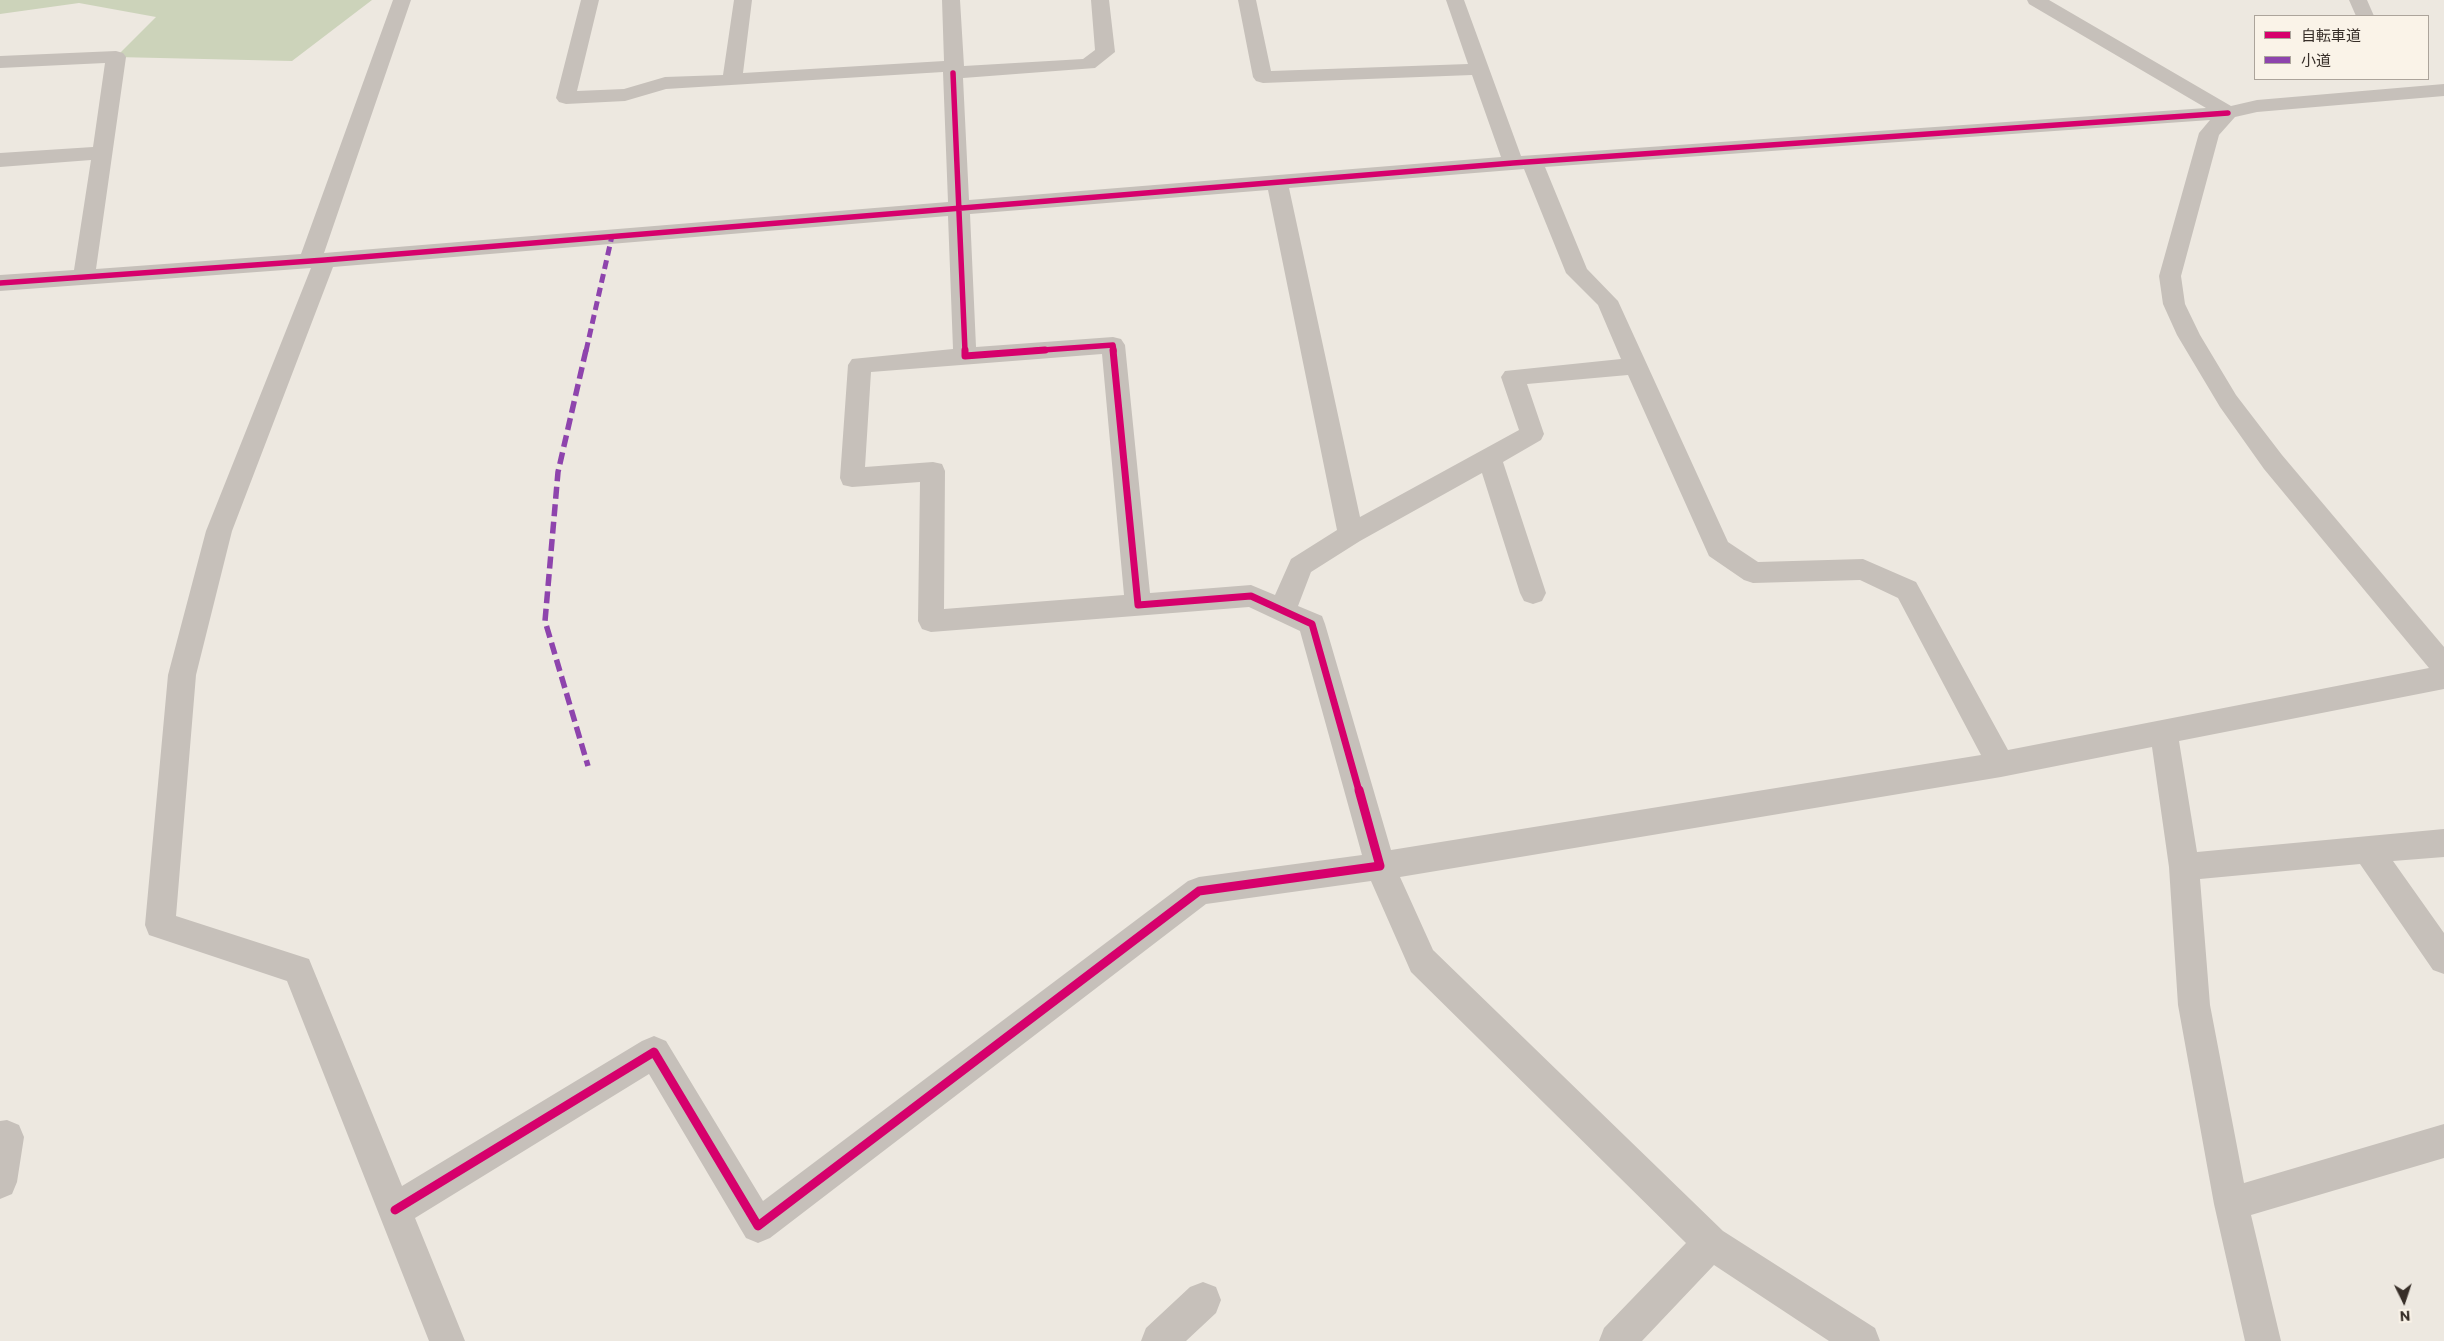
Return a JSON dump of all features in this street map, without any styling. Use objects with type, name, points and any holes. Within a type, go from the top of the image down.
[{"type":"street","points":[[402,0],[318,260],[219,531],[182,675],[160,925],[298,970],[447,1341]]},
{"type":"street","points":[[590,0],[566,98],[625,95],[665,83],[1088,64],[1105,52],[1100,0]]},
{"type":"street","points":[[732,80],[743,0]]},
{"type":"street","points":[[950,0],[965,356]]},
{"type":"street","points":[[1247,0],[1263,77],[1479,69]]},
{"type":"street","points":[[1455,0],[1479,69],[1522,162],[1577,273],[1607,301],[1718,549],[1753,573],[1863,569],[1907,590],[2002,764]]},
{"type":"street","points":[[2036,0],[2228,113]]},
{"type":"street","points":[[2358,0],[2365,15]]},
{"type":"street","points":[[0,62],[116,57],[84,277]]},
{"type":"street","points":[[0,282],[318,260],[1522,162],[2228,113],[2258,106],[2396,86],[2444,90]]},
{"type":"street","points":[[2228,113],[2210,133],[2170,276],[2174,304],[2188,335],[2228,401],[2273,462],[2444,667]]},
{"type":"street","points":[[0,160],[101,153]]},
{"type":"street","points":[[1277,182],[1351,534]]},
{"type":"street","points":[[1138,605],[1114,345],[860,365],[852,478],[933,471],[930,621],[1138,605],[1251,596],[1312,624],[1380,866],[1422,961],[1711,1243],[1862,1341]]},
{"type":"street","points":[[1284,610],[1300,566],[1351,534],[1532,434],[1513,377],[1636,366]]},
{"type":"street","points":[[1489,458],[1534,593]]},
{"type":"street","points":[[395,1210],[654,1052],[758,1226],[1199,891],[1380,866],[2002,764],[2444,677]]},
{"type":"street","points":[[2164,733],[2184,867],[2194,1005],[2231,1204],[2263,1341]]},
{"type":"street","points":[[2184,867],[2444,843]]},
{"type":"street","points":[[2368,851],[2444,959]]},
{"type":"street","points":[[0,1138],[7,1138],[0,1182]]},
{"type":"street","points":[[2231,1204],[2444,1141]]},
{"type":"street","points":[[1617,1341],[1711,1243]]},
{"type":"street","points":[[1159,1341],[1203,1300]]},
{"type":"green space","points":[[0,0],[372,0],[292,61],[116,57],[156,17],[79,3],[0,14]]},
{"type":"marked path","points":[[588,766],[545,621],[558,472],[612,236]]},
{"type":"cycle path","points":[[395,1210],[654,1052],[758,1226],[1199,891],[1380,866],[1312,624],[1251,596],[1138,605],[1113,345],[965,356],[953,73]]},
{"type":"cycle path","points":[[0,283],[325,260],[1513,163],[2228,113]]}]
